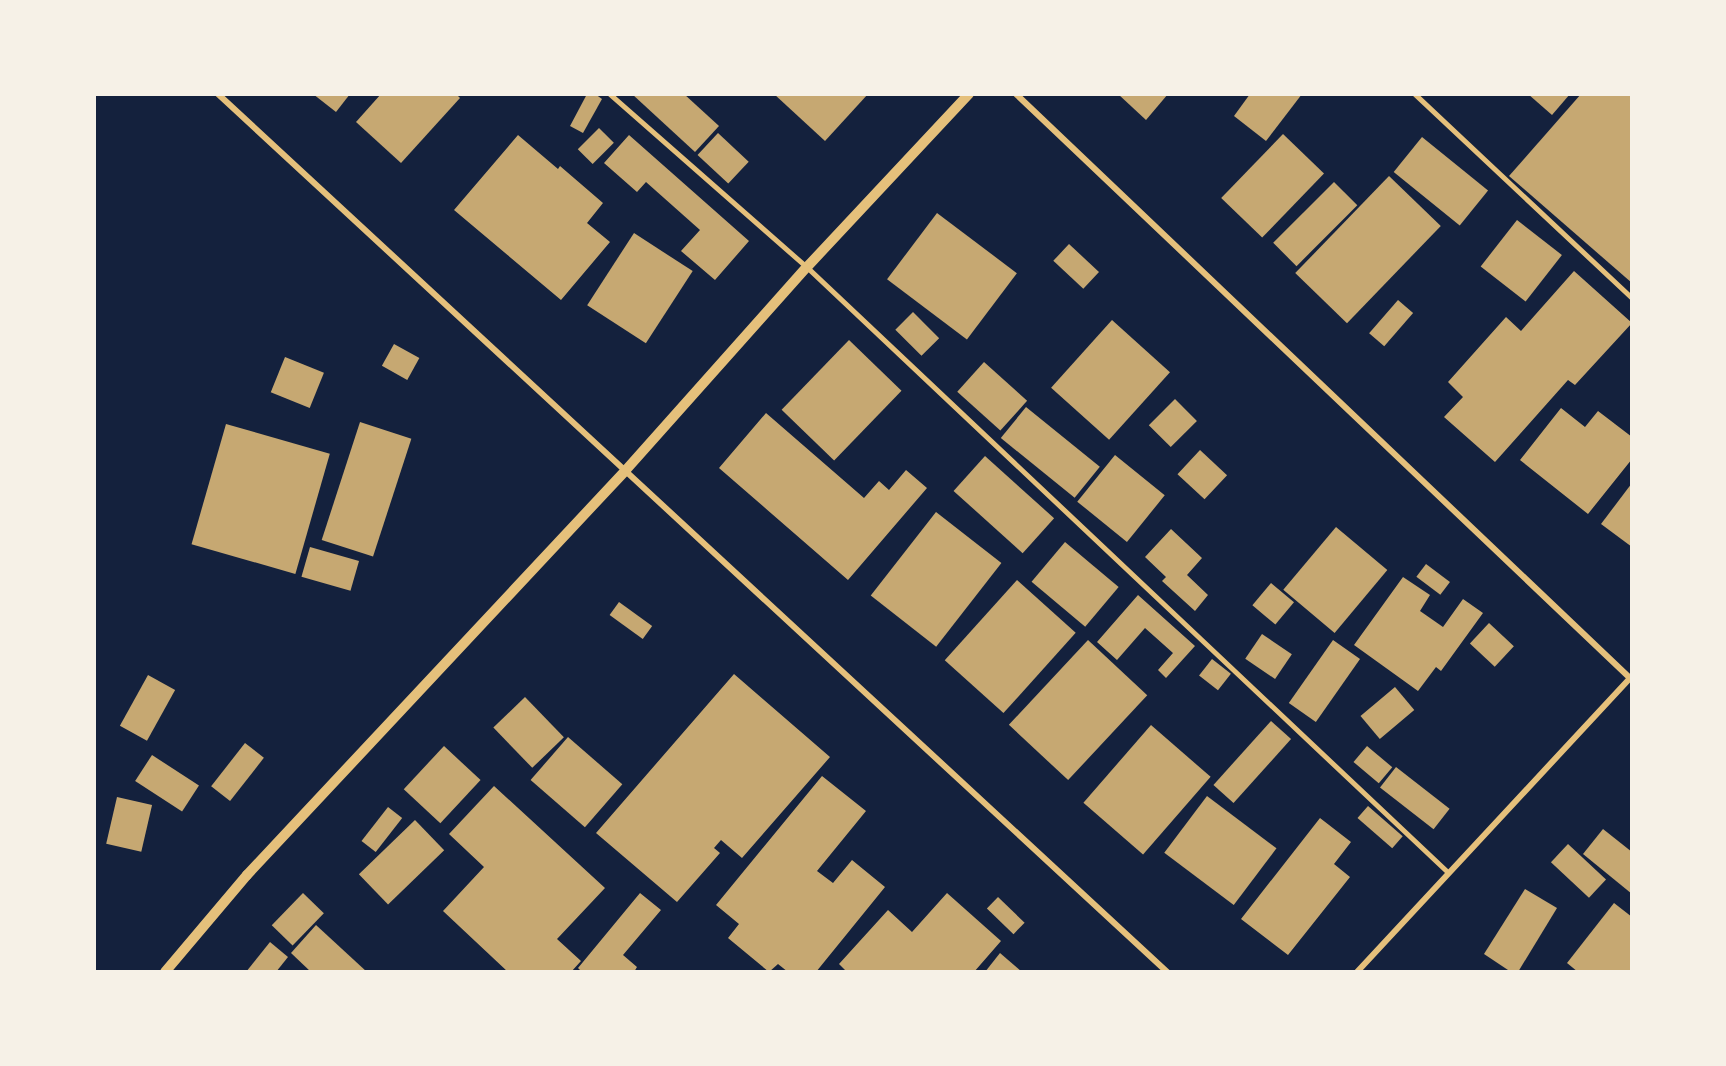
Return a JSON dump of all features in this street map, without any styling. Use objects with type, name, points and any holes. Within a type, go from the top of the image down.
[{"type":"street","points":[[218,94],[1167,972]]},
{"type":"street","points":[[165,972],[247,876],[625,471],[807,267],[969,94]]},
{"type":"street","points":[[1016,94],[1631,677],[1448,872],[1358,972]]},
{"type":"lane","points":[[610,94],[807,267],[1448,872]]},
{"type":"lane","points":[[1415,94],[1632,298]]},
{"type":"building","points":[[313,94],[350,94],[336,112]]},
{"type":"building","points":[[381,94],[456,94],[460,98],[401,163],[356,122]]},
{"type":"building","points":[[587,94],[595,94],[602,99],[583,133],[570,126]]},
{"type":"building","points":[[632,94],[684,94],[719,126],[695,152]]},
{"type":"building","points":[[774,94],[868,94],[825,141]]},
{"type":"building","points":[[1118,94],[1168,94],[1146,120]]},
{"type":"building","points":[[1250,94],[1302,94],[1266,141],[1234,116]]},
{"type":"building","points":[[1528,94],[1570,94],[1552,115]]},
{"type":"building","points":[[1581,94],[1632,94],[1632,283],[1509,176]]},
{"type":"building","points":[[599,128],[614,143],[593,164],[578,149]]},
{"type":"building","points":[[718,133],[749,162],[728,184],[698,155]]},
{"type":"building","points":[[1283,134],[1324,174],[1262,238],[1221,198]]},
{"type":"building","points":[[518,135],[558,169],[560,166],[603,203],[587,223],[610,242],[561,300],[454,210]]},
{"type":"building","points":[[629,135],[749,241],[715,280],[681,251],[700,230],[646,182],[637,192],[604,163]]},
{"type":"building","points":[[1422,137],[1488,190],[1460,225],[1394,172]]},
{"type":"building","points":[[1389,176],[1441,226],[1347,323],[1295,273]]},
{"type":"building","points":[[1334,182],[1357,205],[1297,266],[1273,243]]},
{"type":"building","points":[[937,213],[1017,273],[967,339],[887,279]]},
{"type":"building","points":[[1517,220],[1562,255],[1526,302],[1481,266]]},
{"type":"building","points":[[634,233],[693,271],[646,343],[587,305]]},
{"type":"building","points":[[1069,244],[1099,272],[1083,289],[1053,261]]},
{"type":"building","points":[[1574,271],[1632,323],[1575,385],[1568,380],[1495,462],[1444,417],[1463,397],[1448,382],[1506,317],[1521,331]]},
{"type":"building","points":[[1398,300],[1413,313],[1384,346],[1369,333]]},
{"type":"building","points":[[913,312],[939,338],[921,356],[895,330]]},
{"type":"building","points":[[1112,320],[1170,372],[1109,440],[1051,388]]},
{"type":"building","points":[[849,340],[902,391],[834,460],[782,410]]},
{"type":"building","points":[[394,344],[419,358],[407,380],[382,366]]},
{"type":"building","points":[[285,357],[324,373],[310,408],[271,392]]},
{"type":"building","points":[[984,362],[1027,401],[1000,431],[957,392]]},
{"type":"building","points":[[1175,399],[1197,421],[1171,447],[1149,425]]},
{"type":"building","points":[[1026,407],[1100,467],[1075,498],[1001,438]]},
{"type":"building","points":[[1561,408],[1585,427],[1598,411],[1632,437],[1632,459],[1588,514],[1520,460]]},
{"type":"building","points":[[766,413],[864,498],[879,481],[889,490],[906,470],[927,488],[848,580],[719,468]]},
{"type":"building","points":[[360,422],[411,439],[373,557],[322,540]]},
{"type":"building","points":[[226,424],[330,454],[295,574],[192,544]]},
{"type":"building","points":[[1200,450],[1227,475],[1205,499],[1177,474]]},
{"type":"building","points":[[1115,455],[1165,495],[1127,542],[1077,502]]},
{"type":"building","points":[[985,456],[1054,518],[1023,553],[954,491]]},
{"type":"building","points":[[1632,483],[1632,547],[1601,524]]},
{"type":"building","points":[[936,512],[1001,563],[936,647],[871,596]]},
{"type":"building","points":[[1336,527],[1387,570],[1335,633],[1283,590]]},
{"type":"building","points":[[1171,529],[1202,558],[1187,575],[1208,595],[1195,611],[1162,581],[1166,577],[1145,557]]},
{"type":"building","points":[[1065,542],[1119,587],[1085,627],[1032,582]]},
{"type":"building","points":[[310,547],[359,561],[350,591],[301,577]]},
{"type":"building","points":[[1426,564],[1450,582],[1440,595],[1416,577]]},
{"type":"building","points":[[1403,577],[1430,595],[1420,611],[1443,627],[1463,599],[1483,613],[1441,671],[1436,667],[1418,691],[1354,645]]},
{"type":"building","points":[[1017,580],[1076,633],[1003,713],[945,660]]},
{"type":"building","points":[[1271,583],[1294,602],[1275,624],[1252,605]]},
{"type":"building","points":[[1138,595],[1195,646],[1166,678],[1158,670],[1173,653],[1145,628],[1117,660],[1097,642]]},
{"type":"building","points":[[619,602],[652,626],[643,639],[610,615]]},
{"type":"building","points":[[1489,623],[1514,646],[1495,667],[1470,643]]},
{"type":"building","points":[[1262,634],[1292,654],[1275,679],[1245,659]]},
{"type":"building","points":[[1088,640],[1147,695],[1068,780],[1009,725]]},
{"type":"building","points":[[1333,640],[1360,659],[1316,722],[1289,703]]},
{"type":"building","points":[[1212,659],[1231,674],[1218,690],[1199,676]]},
{"type":"building","points":[[734,674],[830,757],[742,858],[721,840],[714,848],[720,853],[677,902],[596,833]]},
{"type":"building","points":[[148,675],[175,690],[147,741],[120,726]]},
{"type":"building","points":[[1395,687],[1414,710],[1380,739],[1361,716]]},
{"type":"building","points":[[525,697],[564,737],[532,768],[493,728]]},
{"type":"building","points":[[1271,721],[1291,739],[1234,803],[1213,785]]},
{"type":"building","points":[[1151,725],[1211,777],[1143,855],[1083,803]]},
{"type":"building","points":[[568,737],[622,784],[585,827],[531,780]]},
{"type":"building","points":[[245,743],[264,758],[230,801],[211,786]]},
{"type":"building","points":[[444,746],[481,780],[440,823],[404,789]]},
{"type":"building","points":[[1367,746],[1392,767],[1379,783],[1354,762]]},
{"type":"building","points":[[152,755],[199,785],[182,811],[135,781]]},
{"type":"building","points":[[1396,767],[1450,809],[1434,829],[1380,787]]},
{"type":"building","points":[[822,776],[866,811],[817,871],[833,883],[852,860],[885,887],[816,972],[788,972],[778,964],[769,972],[728,938],[739,924],[716,905]]},
{"type":"building","points":[[494,786],[605,888],[557,939],[581,961],[571,972],[508,972],[443,911],[484,867],[449,834]]},
{"type":"building","points":[[1207,796],[1276,848],[1234,905],[1164,853]]},
{"type":"building","points":[[117,797],[152,805],[141,852],[106,844]]},
{"type":"building","points":[[1368,806],[1403,836],[1392,848],[1358,818]]},
{"type":"building","points":[[388,807],[402,818],[376,852],[362,841]]},
{"type":"building","points":[[1320,818],[1351,842],[1334,864],[1350,877],[1288,955],[1241,919]]},
{"type":"building","points":[[415,820],[444,850],[388,904],[359,874]]},
{"type":"building","points":[[1603,829],[1632,852],[1632,894],[1583,854]]},
{"type":"building","points":[[1568,844],[1606,879],[1589,898],[1551,862]]},
{"type":"building","points":[[1525,889],[1557,908],[1518,972],[1511,972],[1484,954]]},
{"type":"building","points":[[303,893],[324,913],[293,946],[272,925]]},
{"type":"building","points":[[640,893],[661,910],[623,955],[637,967],[634,972],[582,972],[578,968]]},
{"type":"building","points":[[947,893],[1001,941],[974,972],[847,972],[839,964],[888,910],[912,932]]},
{"type":"building","points":[[998,897],[1025,923],[1014,934],[987,909]]},
{"type":"building","points":[[1614,903],[1632,917],[1632,972],[1578,972],[1567,963]]},
{"type":"building","points":[[316,925],[367,972],[311,972],[291,953]]},
{"type":"building","points":[[270,942],[288,957],[276,972],[246,972]]},
{"type":"building","points":[[1000,953],[1022,972],[985,972]]}]
